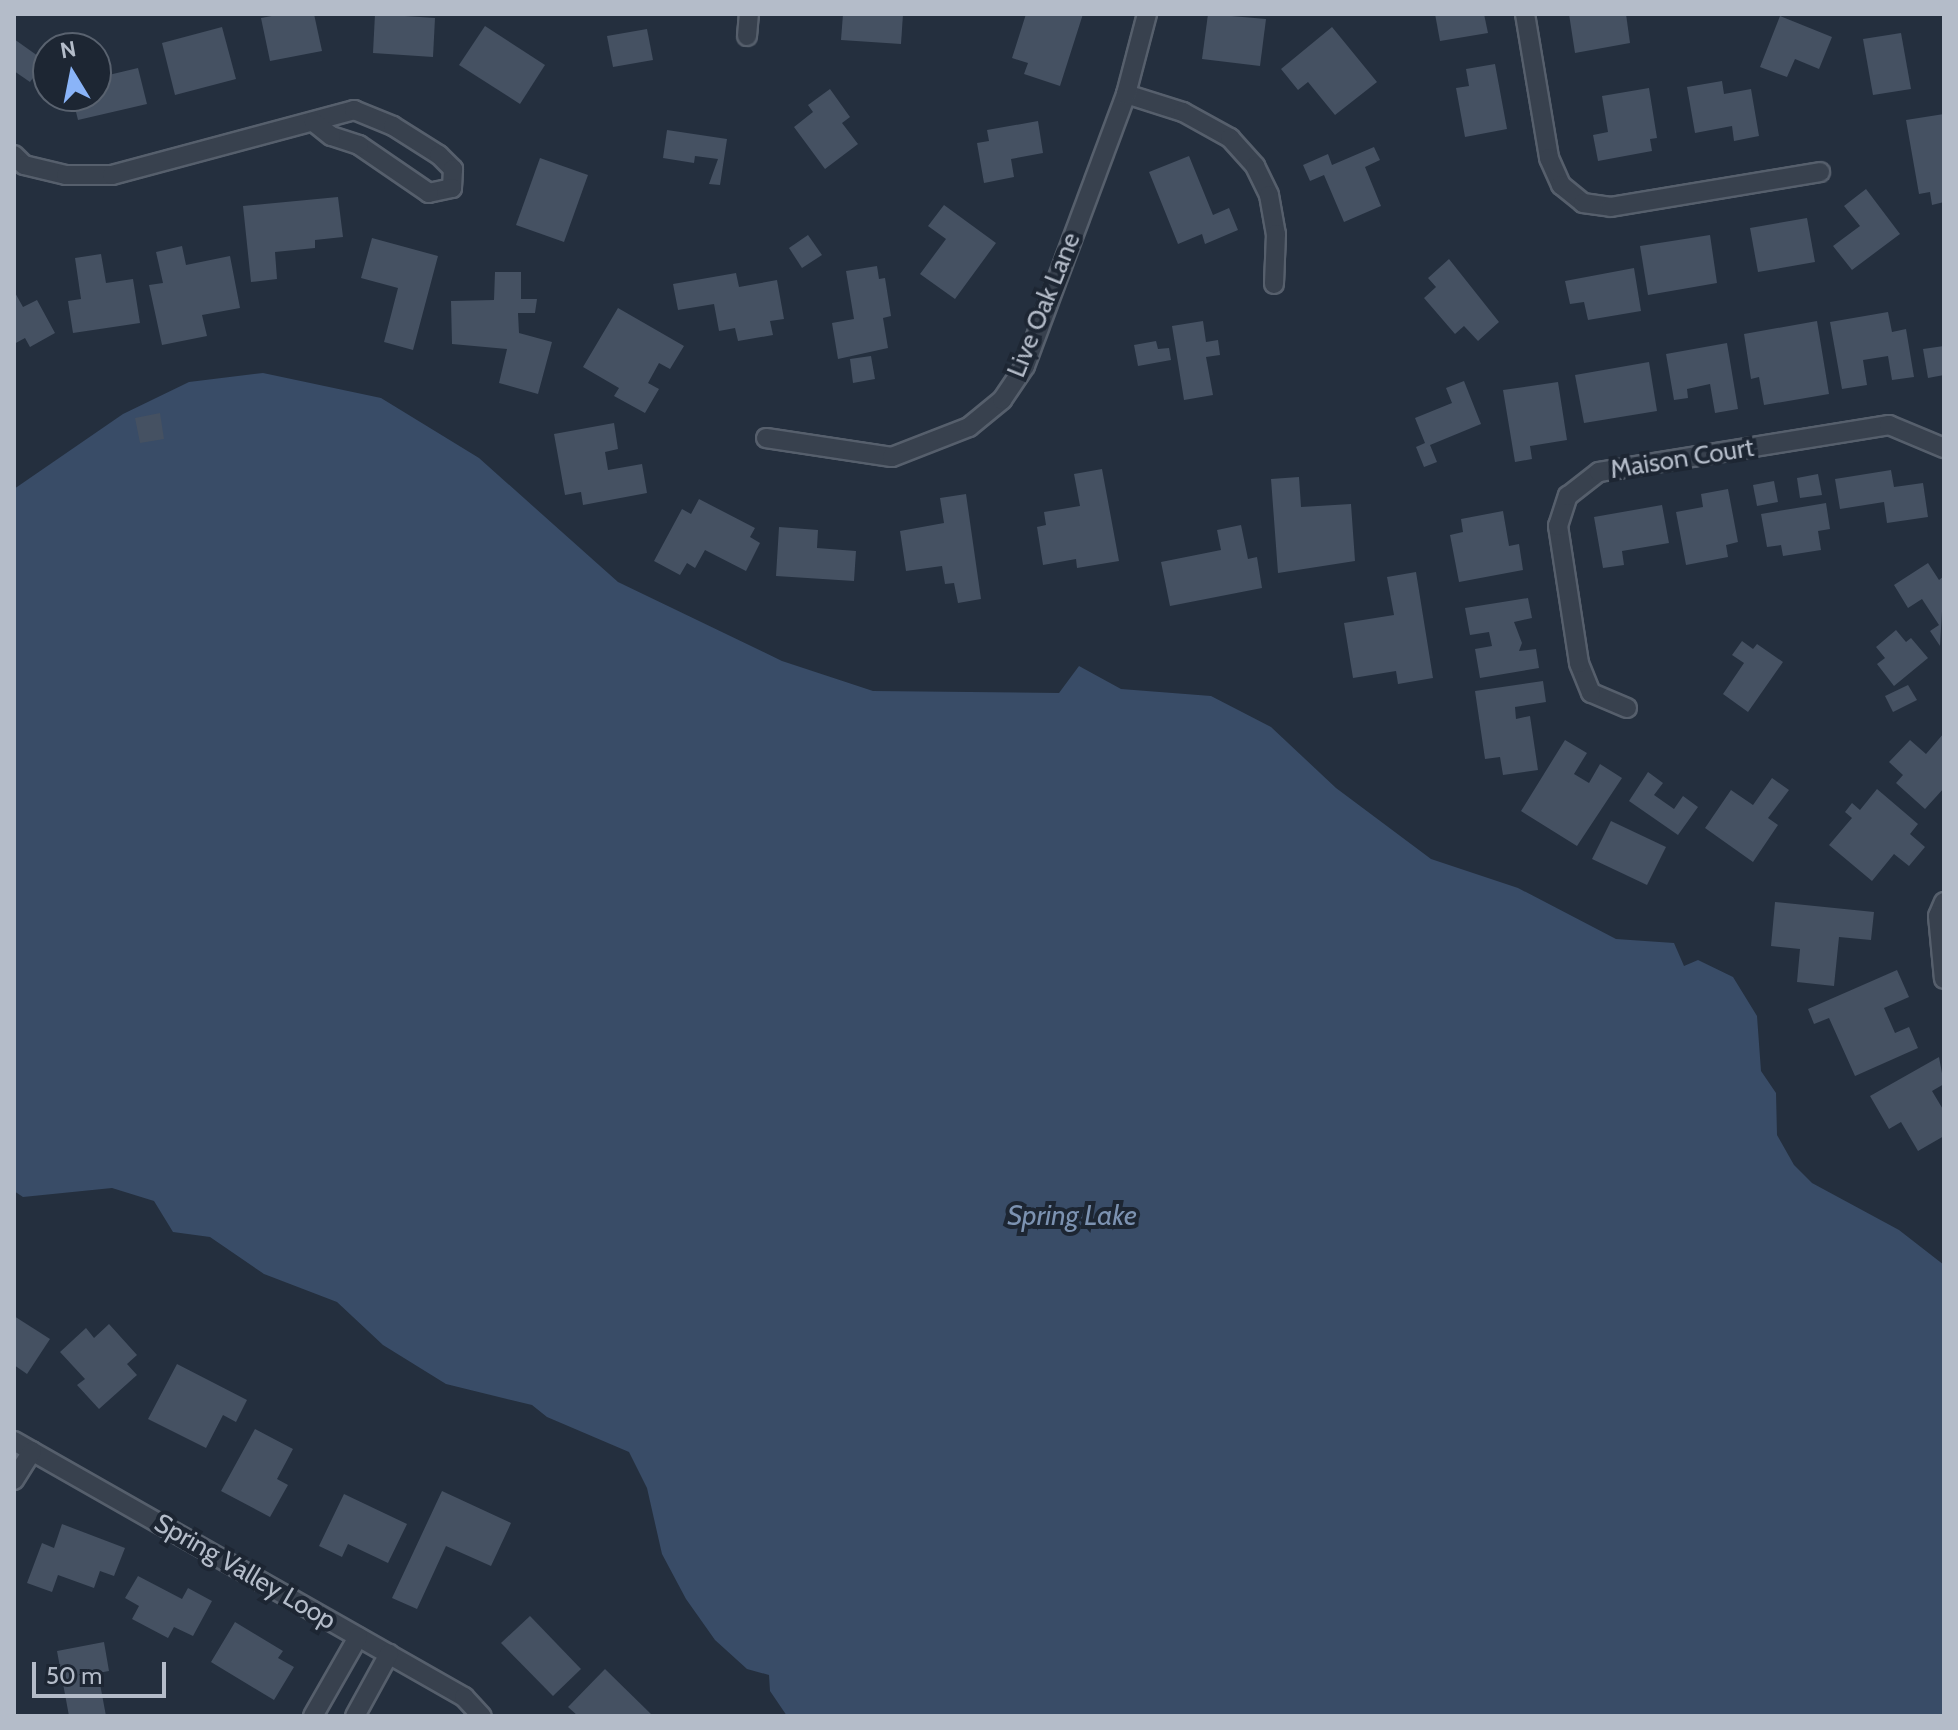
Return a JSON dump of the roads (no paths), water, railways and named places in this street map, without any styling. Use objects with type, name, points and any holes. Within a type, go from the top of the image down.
[{"type":"street","points":[[747,36],[749,14]]},
{"type":"street","name":"Live Oak Lane","points":[[766,438],[892,457],[969,427],[1002,400],[1025,366],[1126,94],[1147,14]]},
{"type":"street","points":[[1525,14],[1549,158],[1561,185],[1583,203],[1611,207],[1820,172]]},
{"type":"street","points":[[1126,94],[1183,112],[1230,138],[1255,166],[1269,195],[1276,234],[1274,284]]},
{"type":"street","points":[[14,155],[24,165],[66,175],[112,175],[354,110],[393,126],[453,169],[452,188],[429,193],[359,145],[331,136],[314,122]]},
{"type":"street","name":"Maison Court","points":[[1627,708],[1591,693],[1579,663],[1558,526],[1568,496],[1599,472],[1889,425],[1944,448]]},
{"type":"street","points":[[1944,902],[1938,916],[1944,979]]},
{"type":"street","name":"Spring Valley Loop","points":[[14,1441],[464,1697],[482,1716]]},
{"type":"street","points":[[14,1480],[32,1451]]},
{"type":"street","points":[[313,1716],[358,1637]]},
{"type":"street","points":[[355,1716],[389,1654]]},
{"type":"water","name":"Spring Lake","points":[[263,373],[381,398],[479,458],[618,582],[782,661],[873,691],[1059,693],[1079,666],[1121,689],[1211,696],[1271,727],[1336,788],[1431,859],[1518,888],[1616,939],[1674,943],[1684,966],[1698,960],[1733,977],[1757,1016],[1761,1071],[1776,1093],[1777,1135],[1794,1165],[1812,1183],[1899,1230],[1944,1265],[1944,1716],[787,1716],[770,1691],[769,1675],[747,1669],[715,1640],[686,1599],[662,1554],[647,1488],[629,1452],[547,1417],[532,1405],[446,1384],[383,1345],[337,1302],[264,1274],[210,1237],[173,1232],[154,1201],[112,1188],[23,1197],[14,1191],[14,489],[123,414],[189,382]]}]
